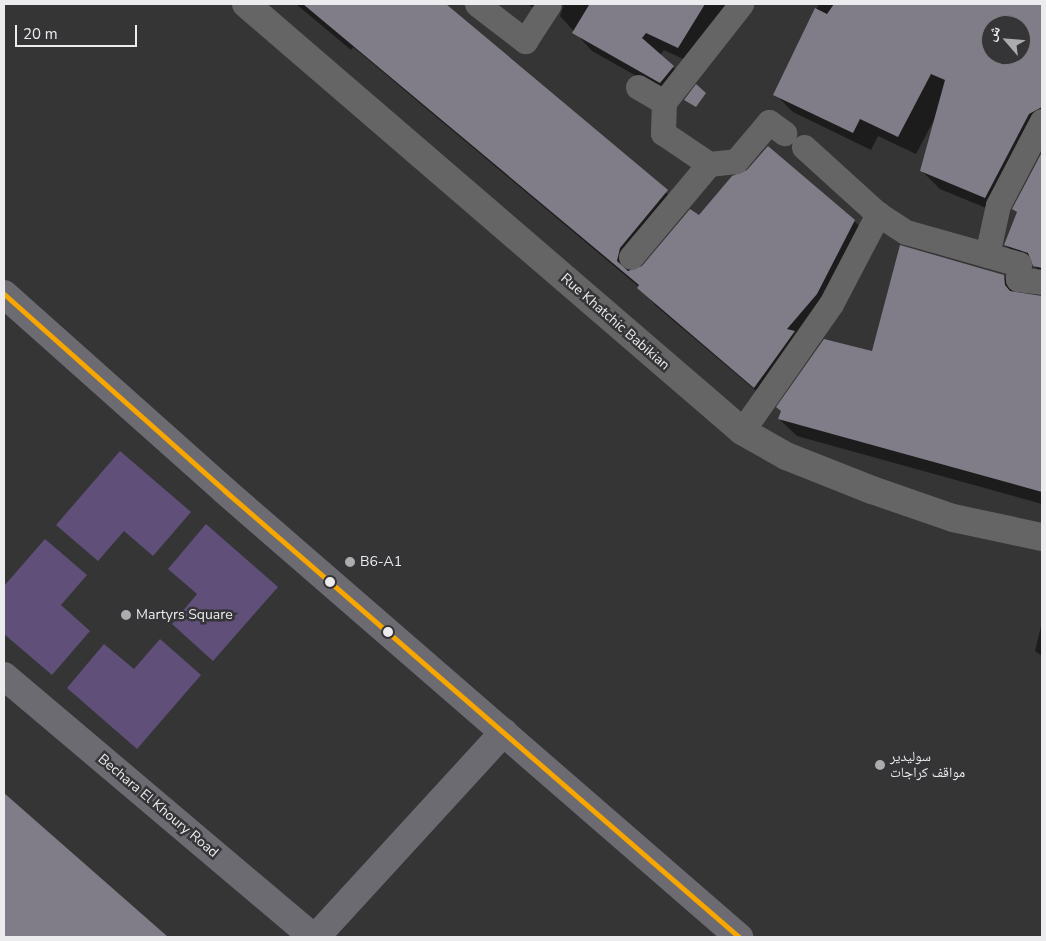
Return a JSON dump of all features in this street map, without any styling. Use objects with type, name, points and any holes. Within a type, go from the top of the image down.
[{"type":"main road","points":[[4,294],[225,491],[739,937]]},
{"type":"main road","name":"Bechara El Khoury Road","points":[[4,676],[314,937]]},
{"type":"main road","points":[[314,937],[504,732]]},
{"type":"street","name":"Rue Khatchic Babikian","points":[[246,4],[742,431],[786,456],[944,515],[1042,537]]},
{"type":"street","points":[[477,4],[525,41],[549,4]]},
{"type":"street","points":[[741,4],[664,102],[663,133],[709,164],[736,161],[770,122],[784,133]]},
{"type":"street","points":[[638,87],[664,102]]},
{"type":"street","points":[[987,255],[998,205],[1042,121]]},
{"type":"street","points":[[804,148],[878,214],[906,232],[1019,264],[1018,279],[1042,282]]},
{"type":"street","points":[[631,258],[709,164]]},
{"type":"street","points":[[742,431],[831,304],[878,214]]},
{"type":"shaded area","points":[[120,451],[191,512],[153,556],[124,531],[98,561],[56,525]]},
{"type":"shaded area","points":[[206,524],[278,587],[213,661],[172,624],[197,594],[168,569]]},
{"type":"shaded area","points":[[45,539],[87,575],[61,605],[90,631],[52,675],[4,634],[4,586]]},
{"type":"shaded area","points":[[160,639],[201,675],[137,749],[67,688],[104,644],[134,669]]},
{"type":"building","points":[[303,4],[446,4],[668,190],[620,248],[617,261],[628,271],[642,266],[690,209],[699,215],[732,176],[747,170],[768,146],[855,220],[817,294],[787,329],[795,331],[754,388],[637,288],[639,285]]},
{"type":"building","points":[[586,4],[705,4],[678,48],[646,33],[642,38],[674,66],[660,83],[572,33],[589,5]]},
{"type":"building","points":[[834,4],[1042,4],[1042,107],[1029,114],[985,198],[920,171],[945,80],[931,74],[898,137],[860,119],[853,133],[773,95],[815,8],[827,14]]},
{"type":"building","points":[[696,84],[706,93],[696,107],[684,100]]},
{"type":"building","points":[[1042,152],[1042,268],[1033,266],[1028,253],[1004,245],[1017,212],[1012,209]]},
{"type":"building","points":[[900,245],[1004,275],[1005,285],[1010,291],[1042,296],[1042,492],[778,419],[781,411],[776,407],[824,339],[872,351]]},
{"type":"building","points":[[4,793],[168,937],[4,937]]},
{"type":"transit line","points":[[4,294],[225,491],[739,937]]},
{"type":"place","name":"B6-A1","points":[[350,562]]},
{"type":"place","name":"Martyrs Square","points":[[126,615]]},
{"type":"place","name":"سوليدير مواقف كراجات","points":[[880,765]]}]
